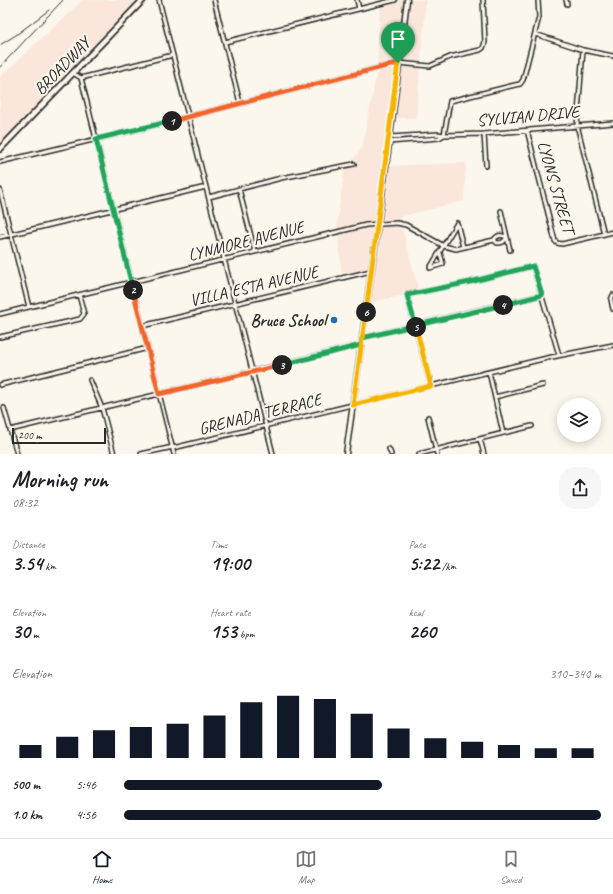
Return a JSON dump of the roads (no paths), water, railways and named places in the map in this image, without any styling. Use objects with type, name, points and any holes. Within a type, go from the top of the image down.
[{"type":"main road","name":"BROADWAY","points":[[0,149],[142,0]]},
{"type":"street","points":[[159,0],[273,454]]},
{"type":"street","points":[[214,0],[240,103]]},
{"type":"street","points":[[357,0],[359,9]]},
{"type":"street","points":[[225,42],[395,0]]},
{"type":"street","points":[[346,454],[378,224],[406,0]]},
{"type":"street","points":[[0,162],[398,63],[430,66],[450,57],[482,49],[485,42],[483,0]]},
{"type":"street","points":[[444,135],[450,101],[515,86],[522,82],[540,14],[538,0]]},
{"type":"street","points":[[535,34],[583,50],[613,56]]},
{"type":"street","points":[[583,50],[577,125],[604,234]]},
{"type":"street","points":[[80,78],[173,55]]},
{"type":"street","points":[[73,73],[80,78],[114,209],[174,454]]},
{"type":"street","name":"SYLVIAN DRIVE","points":[[389,140],[438,134],[484,134],[613,123]]},
{"type":"street","name":"LYONS STREET","points":[[527,130],[555,241],[562,244],[613,232]]},
{"type":"street","points":[[484,134],[486,166]]},
{"type":"street","points":[[209,197],[296,175],[354,164]]},
{"type":"street","points":[[0,237],[206,187]]},
{"type":"street","points":[[239,189],[254,252]]},
{"type":"street","points":[[0,190],[28,307]]},
{"type":"street","points":[[501,210],[510,250]]},
{"type":"street","name":"LYNMORE AVENUE","points":[[0,314],[366,225],[397,223],[406,225],[444,246],[456,249],[494,240],[500,234],[507,237],[504,242],[501,243],[497,243],[494,240]]},
{"type":"street","points":[[440,252],[443,264],[430,268],[457,224],[463,247]]},
{"type":"street","points":[[431,386],[407,295],[470,282],[533,266],[559,355]]},
{"type":"street","name":"VILLA ESTA AVENUE","points":[[142,326],[371,271]]},
{"type":"street","points":[[613,294],[611,300],[613,309]]},
{"type":"street","points":[[0,337],[80,319],[84,314],[80,295]]},
{"type":"street","points":[[362,338],[542,295]]},
{"type":"street","points":[[10,430],[361,345]]},
{"type":"street","name":"GRENADA TERRACE","points":[[142,454],[266,426],[559,355],[577,353],[613,345]]},
{"type":"street","points":[[0,385],[148,348]]},
{"type":"street","points":[[488,372],[503,433]]},
{"type":"street","points":[[90,380],[102,408],[114,454]]},
{"type":"street","points":[[494,397],[543,385]]},
{"type":"street","points":[[4,408],[16,454]]},
{"type":"street","points":[[428,417],[436,452]]},
{"type":"street","points":[[420,454],[436,452],[532,426]]},
{"type":"street","points":[[480,439],[484,454]]},
{"type":"street","points":[[389,449],[390,454]]},
{"type":"railway","points":[[0,67],[63,0]]},
{"type":"railway","points":[[0,45],[49,10]]},
{"type":"place","name":"Bruce School","points":[[334,320]]}]
